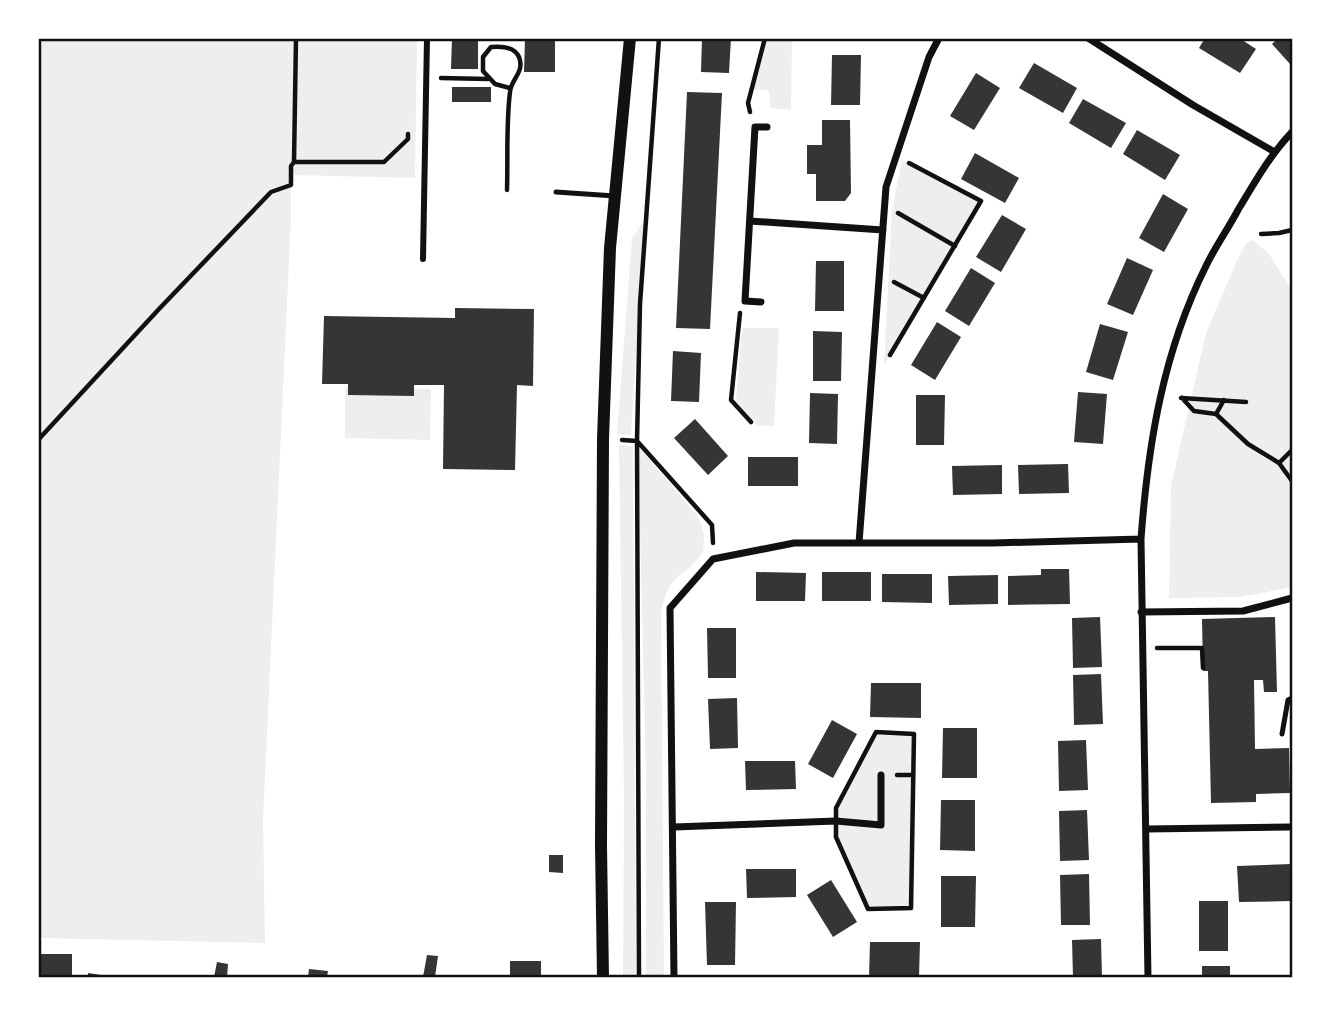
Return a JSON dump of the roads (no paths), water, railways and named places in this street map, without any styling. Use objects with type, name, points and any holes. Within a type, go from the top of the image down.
[{"type":"street","points":[[423,259],[427,38]]},
{"type":"street","points":[[603,978],[603,439],[610,248],[630,38]]},
{"type":"street","points":[[859,543],[886,187],[929,57],[939,38]]},
{"type":"street","points":[[1088,38],[1193,105],[1273,151]]},
{"type":"street","points":[[761,302],[745,301],[755,127],[767,127]]},
{"type":"street","points":[[1148,978],[1141,612],[1141,539],[1146,477],[1160,396],[1182,321],[1206,265],[1273,151],[1293,132]]},
{"type":"street","points":[[750,221],[883,230]]},
{"type":"street","points":[[674,978],[670,608],[713,559],[794,543],[993,543],[1141,539]]},
{"type":"street","points":[[1141,612],[1243,611],[1293,598]]},
{"type":"street","points":[[674,827],[836,821],[881,825],[881,775]]},
{"type":"street","points":[[1147,829],[1293,827]]},
{"type":"lane","points":[[556,192],[615,196]]},
{"type":"lane","points":[[1282,734],[1288,700],[1293,698]]}]
